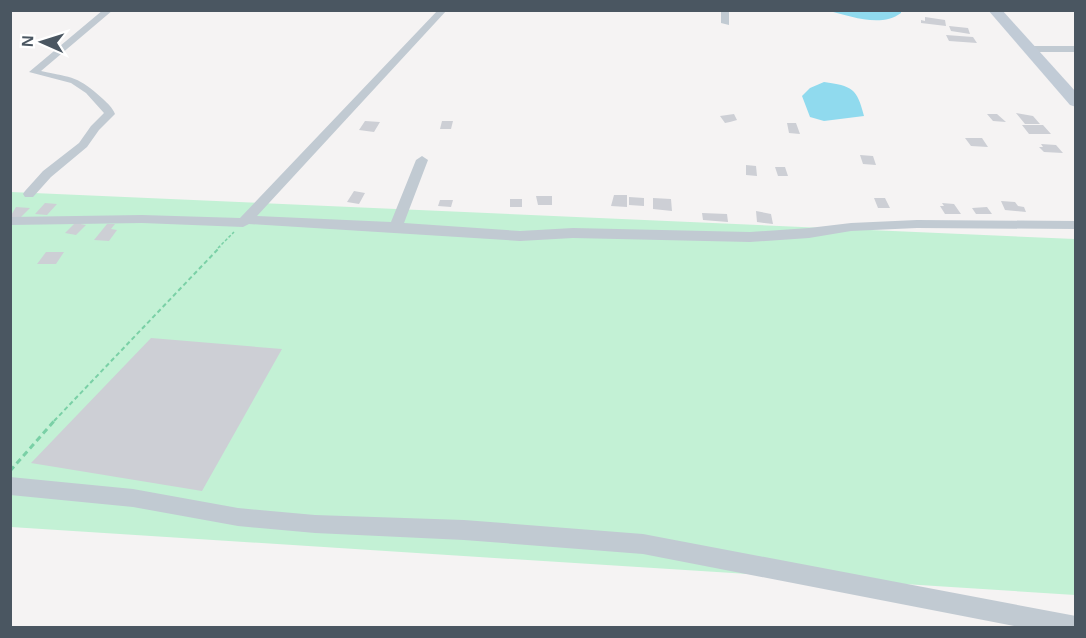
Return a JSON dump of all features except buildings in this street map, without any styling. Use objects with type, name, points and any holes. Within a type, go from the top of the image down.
[{"type":"main road","points":[[994,10],[1076,102]]},
{"type":"street","points":[[29,194],[47,174],[83,145],[95,128],[110,114],[108,108],[84,85],[71,78],[34,72],[110,10]]},
{"type":"street","points":[[245,222],[443,10]]},
{"type":"street","points":[[725,10],[726,23]]},
{"type":"street","points":[[1028,49],[1076,49]]},
{"type":"street","points":[[396,227],[422,160]]},
{"type":"street","points":[[10,221],[133,219],[396,227],[501,236],[573,233],[750,237],[809,233],[851,226],[1076,225]]},
{"type":"street","points":[[10,486],[133,498],[238,517],[304,523],[464,530],[643,544],[1076,627]]},
{"type":"path","points":[[10,471],[51,424],[245,222]]},
{"type":"green space","points":[[11,192],[1075,239],[1075,595],[11,527]]},
{"type":"water","points":[[829,11],[901,11],[884,20],[865,20]]},
{"type":"water","points":[[824,82],[852,90],[859,99],[864,116],[824,121],[810,117],[802,96],[810,88]]}]
